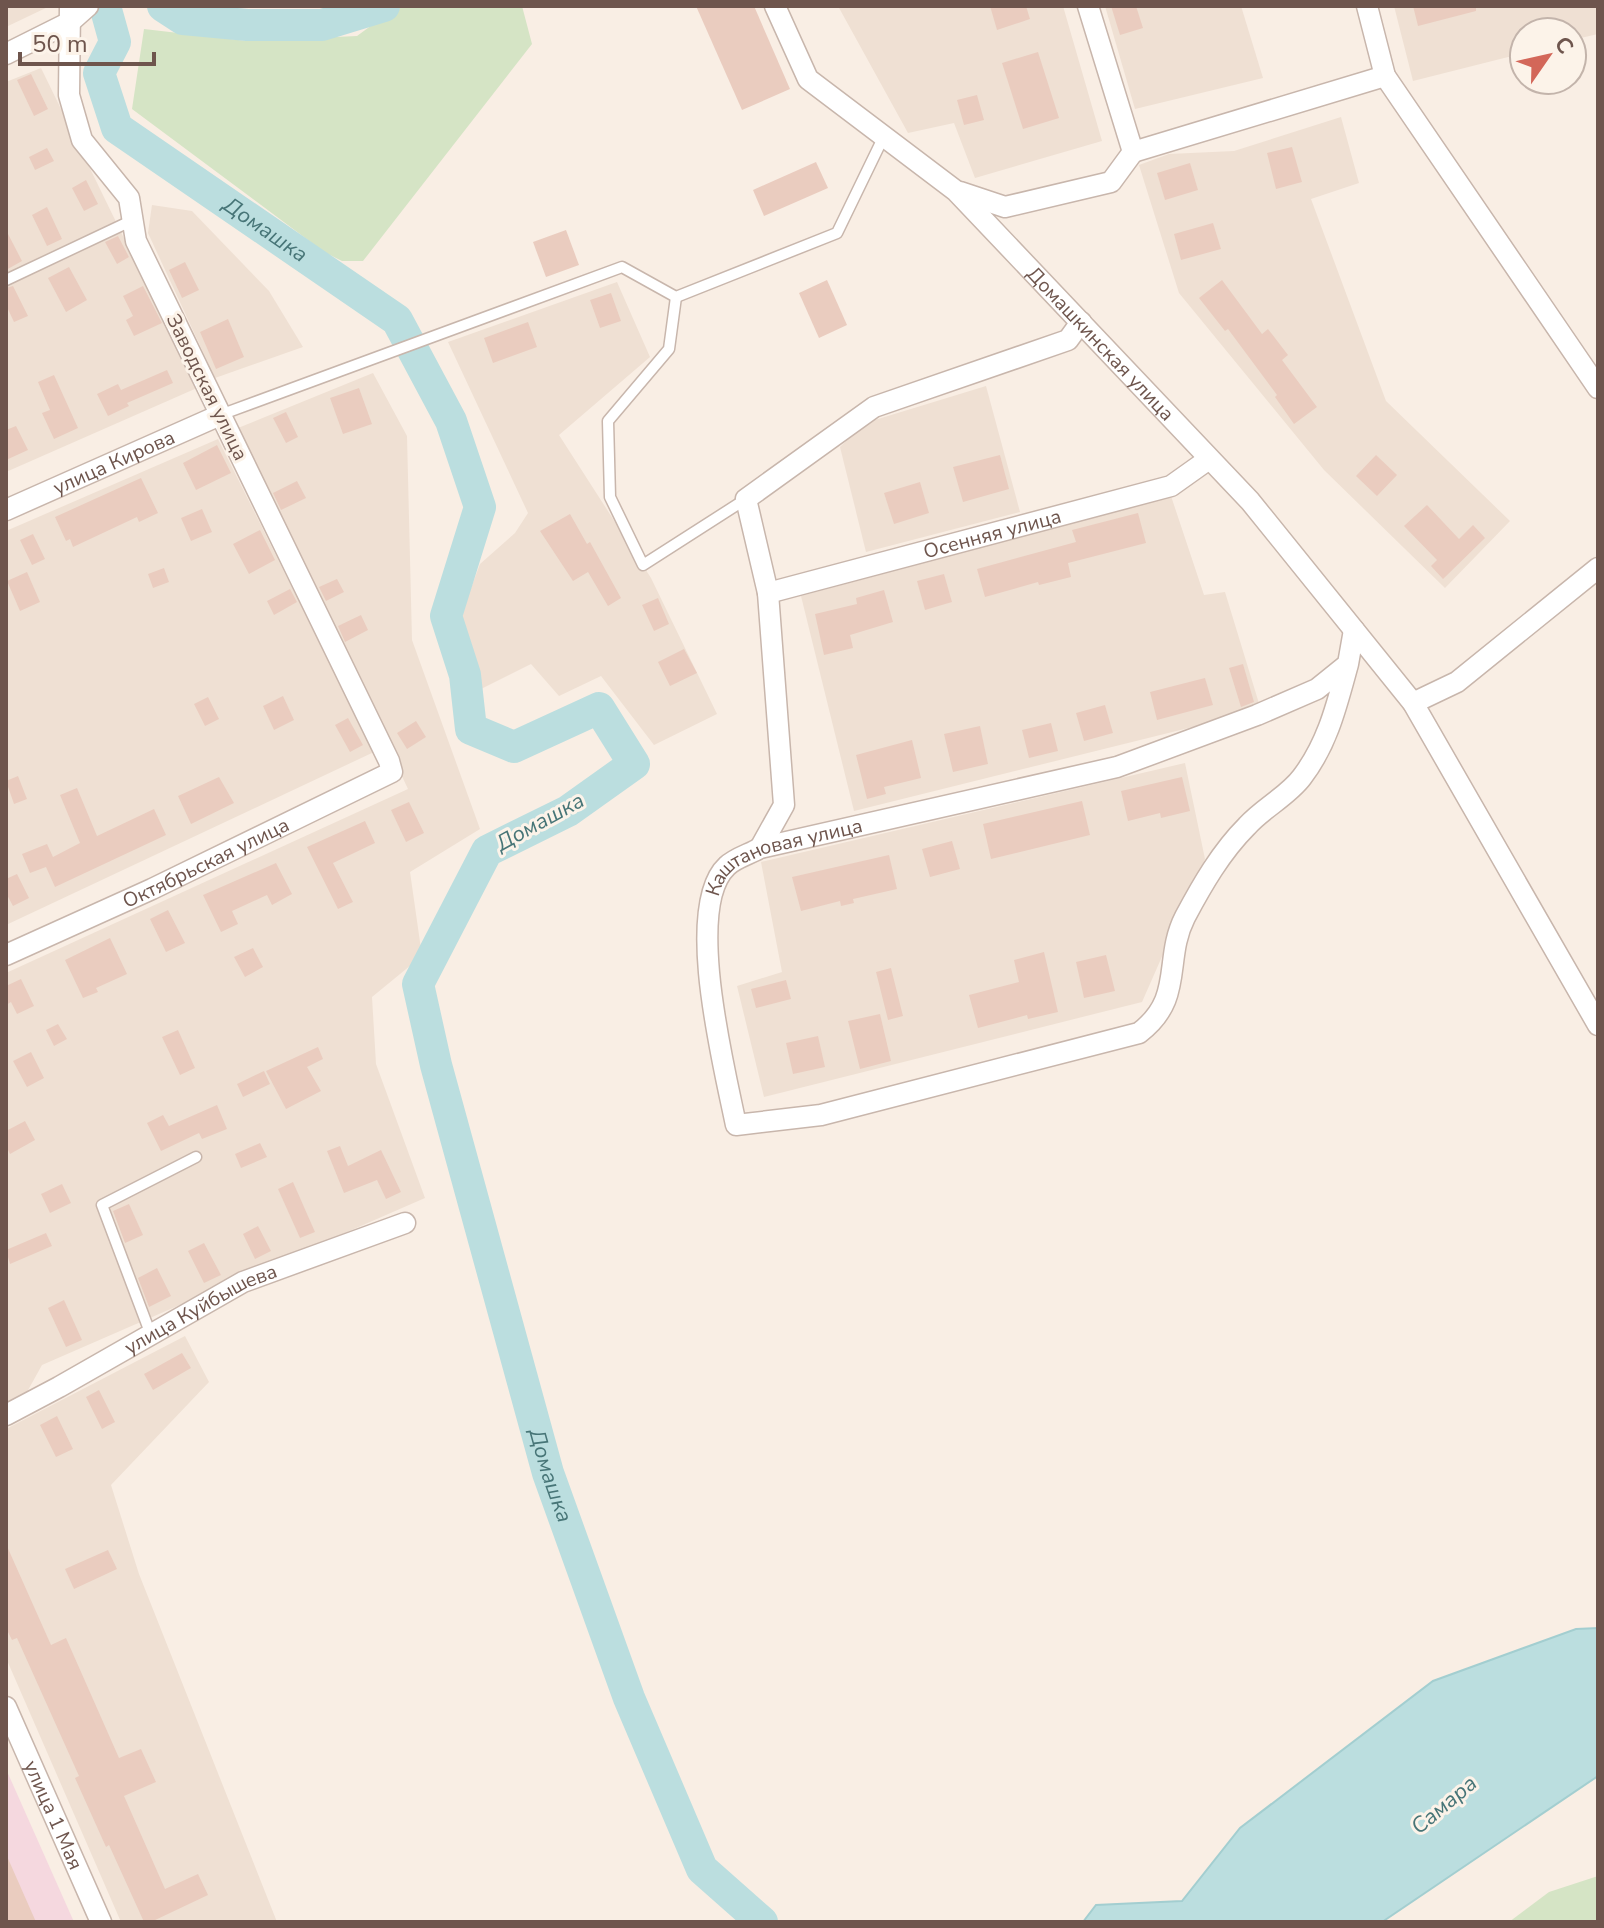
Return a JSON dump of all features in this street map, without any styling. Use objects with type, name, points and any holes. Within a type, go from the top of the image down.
[{"type":"street","points":[[6,54],[88,6]]},
{"type":"street","name":"Домашкинская улица","points":[[775,6],[808,79],[956,191],[1250,501],[1413,703],[1598,1025]]},
{"type":"street","points":[[1088,6],[1133,152]]},
{"type":"street","points":[[1367,6],[1385,76],[1598,388]]},
{"type":"street","name":"Заводская улица","points":[[70,14],[69,95],[82,140],[129,198],[136,241],[389,761]]},
{"type":"street","points":[[956,191],[1005,207],[1111,182],[1133,152],[1385,76]]},
{"type":"street","points":[[760,848],[784,805],[768,593],[746,499],[874,407],[1068,340],[1081,322]]},
{"type":"street","name":"улица Кирова","points":[[6,510],[220,415]]},
{"type":"street","name":"Осенняя улица","points":[[768,593],[1171,486],[1209,459]]},
{"type":"street","points":[[1413,703],[1457,682],[1598,568]]},
{"type":"street","points":[[1348,664],[1354,630]]},
{"type":"street","name":"Каштановая улица","points":[[1348,664],[1331,729],[1301,779],[1247,826],[1203,882],[1179,930],[1170,991],[1156,1020],[1139,1033],[821,1115],[736,1125],[707,975],[710,894],[727,866],[760,848],[1117,767],[1317,689],[1348,664]]},
{"type":"street","name":"Октябрьская улица","points":[[6,955],[152,889],[392,772],[389,761]]},
{"type":"street","name":"улица Куйбышева","points":[[6,1415],[243,1282],[405,1223]]},
{"type":"street","name":"улица 1 Мая","points":[[6,1707],[101,1922]]},
{"type":"lane","points":[[676,297],[837,233],[884,136]]},
{"type":"lane","points":[[6,280],[133,220]]},
{"type":"lane","points":[[220,415],[622,267],[676,297]]},
{"type":"lane","points":[[676,297],[669,349],[608,421],[610,497],[643,565],[746,499]]},
{"type":"lane","points":[[151,1335],[102,1205],[196,1157]]},
{"type":"shaded area","points":[[6,6],[50,6],[6,27]]},
{"type":"shaded area","points":[[838,6],[1063,6],[1102,141],[975,178],[954,123],[908,133]]},
{"type":"shaded area","points":[[1105,6],[1241,6],[1263,78],[1135,109]]},
{"type":"shaded area","points":[[1394,6],[1598,6],[1598,34],[1588,36],[1588,16],[1508,16],[1508,57],[1413,81]]},
{"type":"shaded area","points":[[41,68],[197,388],[6,472],[6,82]]},
{"type":"shaded area","points":[[1341,117],[1359,183],[1311,199],[1386,401],[1510,521],[1445,588],[1324,470],[1179,293],[1139,165],[1169,154],[1234,151]]},
{"type":"shaded area","points":[[152,205],[192,211],[269,291],[303,347],[215,378],[148,233]]},
{"type":"shaded area","points":[[617,282],[650,357],[559,435],[651,578],[717,714],[654,745],[601,676],[559,696],[531,664],[473,693],[453,636],[480,564],[515,533],[528,513],[448,342]]},
{"type":"shaded area","points":[[373,373],[407,436],[412,640],[480,829],[410,872],[422,956],[372,997],[376,1064],[425,1198],[42,1365],[27,1392],[6,1402],[6,973],[408,789],[238,428]]},
{"type":"shaded area","points":[[986,386],[1020,512],[866,552],[840,447],[865,423]]},
{"type":"shaded area","points":[[218,439],[374,752],[6,925],[6,531]]},
{"type":"shaded area","points":[[1171,496],[1204,595],[1225,592],[1261,710],[854,811],[801,596]]},
{"type":"shaded area","points":[[1185,763],[1205,859],[1142,1002],[764,1097],[737,986],[782,972],[761,862]]},
{"type":"shaded area","points":[[185,1336],[209,1382],[111,1485],[139,1574],[277,1922],[121,1922],[6,1658],[6,1429]]},
{"type":"shaded area","points":[[6,1769],[74,1922],[6,1922]]},
{"type":"green space","points":[[398,6],[522,6],[532,44],[363,261],[342,261],[324,252],[132,109],[144,29],[247,41],[357,36]]},
{"type":"green space","points":[[1598,1876],[1598,1922],[1509,1922],[1549,1892]]},
{"type":"water","name":"Самара","points":[[1598,1628],[1598,1776],[1382,1922],[1083,1922],[1096,1905],[1182,1901],[1240,1828],[1433,1681],[1576,1629]]},
{"type":"building","points":[[696,6],[754,6],[790,89],[742,110]]},
{"type":"building","points":[[990,6],[1026,6],[1030,19],[997,30]]},
{"type":"building","points":[[1111,6],[1136,6],[1143,28],[1120,35]]},
{"type":"building","points":[[1413,6],[1476,6],[1476,11],[1418,26]]},
{"type":"building","points":[[1038,52],[1059,118],[1023,129],[1002,63]]},
{"type":"building","points":[[31,74],[48,109],[34,116],[17,80]]},
{"type":"building","points":[[977,95],[984,120],[964,125],[957,100]]},
{"type":"building","points":[[1292,147],[1302,182],[1276,189],[1267,153]]},
{"type":"building","points":[[47,148],[54,161],[35,170],[29,157]]},
{"type":"building","points":[[816,162],[828,188],[764,216],[753,190]]},
{"type":"building","points":[[1190,163],[1198,190],[1165,200],[1157,173]]},
{"type":"building","points":[[86,180],[98,204],[84,211],[72,188]]},
{"type":"building","points":[[47,207],[62,239],[47,246],[32,215]]},
{"type":"building","points":[[1213,223],[1221,249],[1181,260],[1174,234]]},
{"type":"building","points":[[6,230],[22,261],[6,270]]},
{"type":"building","points":[[566,230],[579,265],[546,277],[533,242]]},
{"type":"building","points":[[118,236],[129,257],[117,264],[105,242]]},
{"type":"building","points":[[185,262],[199,290],[182,298],[169,270]]},
{"type":"building","points":[[69,267],[87,300],[66,312],[48,278]]},
{"type":"building","points":[[827,280],[847,325],[819,338],[799,293]]},
{"type":"building","points":[[1222,280],[1262,334],[1268,329],[1288,355],[1282,360],[1317,407],[1294,424],[1275,397],[1277,395],[1228,329],[1225,331],[1199,298]]},
{"type":"building","points":[[13,286],[28,316],[14,322],[6,305],[6,288]]},
{"type":"building","points":[[143,286],[162,323],[134,336],[126,320],[133,316],[123,296]]},
{"type":"building","points":[[611,293],[621,321],[600,328],[590,300]]},
{"type":"building","points":[[228,319],[244,357],[216,369],[200,332]]},
{"type":"building","points":[[528,322],[537,347],[493,363],[484,338]]},
{"type":"building","points":[[167,370],[173,383],[127,403],[129,406],[108,416],[97,394],[118,384],[121,390]]},
{"type":"building","points":[[54,375],[78,428],[54,439],[42,413],[50,410],[38,382]]},
{"type":"building","points":[[359,388],[372,424],[343,434],[330,398]]},
{"type":"building","points":[[286,412],[298,437],[286,443],[273,418]]},
{"type":"building","points":[[16,426],[28,450],[6,460],[6,430]]},
{"type":"building","points":[[217,445],[231,473],[196,490],[183,463]]},
{"type":"building","points":[[1000,455],[1009,489],[963,502],[953,467]]},
{"type":"building","points":[[1376,455],[1397,475],[1377,496],[1356,476]]},
{"type":"building","points":[[141,478],[158,513],[139,522],[137,517],[73,547],[70,539],[66,541],[55,517]]},
{"type":"building","points":[[297,481],[306,498],[281,510],[273,493]]},
{"type":"building","points":[[920,482],[929,513],[894,524],[884,493]]},
{"type":"building","points":[[1427,505],[1459,539],[1473,525],[1485,538],[1443,579],[1431,566],[1437,560],[1404,526]]},
{"type":"building","points":[[202,509],[212,532],[191,541],[181,518]]},
{"type":"building","points":[[1138,513],[1146,543],[1068,563],[1071,577],[1039,585],[1038,582],[985,597],[977,569],[1076,542],[1072,530]]},
{"type":"building","points":[[570,514],[587,544],[590,542],[621,598],[608,606],[588,572],[573,581],[540,531]]},
{"type":"building","points":[[260,530],[275,560],[249,574],[233,544]]},
{"type":"building","points":[[33,534],[45,559],[32,565],[20,540]]},
{"type":"building","points":[[164,568],[169,582],[153,588],[148,574]]},
{"type":"building","points":[[27,572],[40,602],[20,611],[7,581]]},
{"type":"building","points":[[944,574],[952,602],[925,610],[917,581]]},
{"type":"building","points":[[337,579],[344,592],[326,601],[319,587]]},
{"type":"building","points":[[290,589],[297,602],[274,615],[267,601]]},
{"type":"building","points":[[884,590],[893,622],[850,635],[853,648],[824,655],[815,614],[857,604],[856,598]]},
{"type":"building","points":[[658,598],[669,624],[654,631],[642,605]]},
{"type":"building","points":[[361,615],[368,630],[345,642],[338,626]]},
{"type":"building","points":[[684,649],[697,673],[670,686],[658,662]]},
{"type":"building","points":[[1243,664],[1254,702],[1241,707],[1229,668]]},
{"type":"building","points":[[1205,678],[1213,705],[1157,720],[1150,692]]},
{"type":"building","points":[[283,696],[294,720],[274,730],[263,706]]},
{"type":"building","points":[[208,697],[219,719],[205,726],[194,704]]},
{"type":"building","points":[[1105,705],[1113,733],[1084,741],[1076,713]]},
{"type":"building","points":[[348,718],[363,745],[350,752],[335,725]]},
{"type":"building","points":[[416,721],[426,737],[407,749],[397,733]]},
{"type":"building","points":[[1051,723],[1058,751],[1029,758],[1022,730]]},
{"type":"building","points":[[980,726],[988,764],[953,772],[944,734]]},
{"type":"building","points":[[912,740],[921,778],[884,787],[886,794],[867,799],[856,755]]},
{"type":"building","points":[[18,776],[27,799],[14,804],[6,781]]},
{"type":"building","points":[[219,777],[234,803],[191,824],[178,796]]},
{"type":"building","points":[[1182,777],[1190,811],[1161,818],[1160,813],[1128,821],[1121,791]]},
{"type":"building","points":[[77,788],[97,836],[154,809],[166,835],[55,887],[46,867],[30,873],[22,854],[47,844],[53,857],[80,843],[60,795]]},
{"type":"building","points":[[1082,801],[1090,835],[991,859],[983,824]]},
{"type":"building","points":[[409,802],[424,833],[406,842],[391,810]]},
{"type":"building","points":[[365,821],[375,843],[333,863],[353,902],[338,909],[307,847]]},
{"type":"building","points":[[952,841],[960,869],[930,877],[922,849]]},
{"type":"building","points":[[889,855],[897,889],[853,899],[854,903],[841,906],[840,901],[801,911],[792,877]]},
{"type":"building","points":[[276,863],[292,894],[272,905],[267,895],[232,911],[238,924],[221,932],[203,895]]},
{"type":"building","points":[[17,874],[29,898],[13,906],[6,893],[6,879]]},
{"type":"building","points":[[168,910],[185,943],[166,952],[150,919]]},
{"type":"building","points":[[110,938],[127,974],[96,988],[98,992],[83,998],[65,960]]},
{"type":"building","points":[[253,948],[263,967],[245,977],[234,957]]},
{"type":"building","points":[[1044,952],[1058,1012],[1028,1019],[1027,1015],[978,1028],[969,995],[1019,982],[1014,960]]},
{"type":"building","points":[[1106,955],[1115,991],[1084,998],[1076,962]]},
{"type":"building","points":[[891,968],[903,1016],[888,1020],[876,972]]},
{"type":"building","points":[[21,979],[34,1006],[17,1014],[11,1002],[6,1005],[6,986]]},
{"type":"building","points":[[786,980],[791,999],[756,1008],[751,989]]},
{"type":"building","points":[[880,1014],[891,1061],[860,1069],[848,1021]]},
{"type":"building","points":[[58,1024],[67,1039],[54,1046],[46,1030]]},
{"type":"building","points":[[178,1030],[195,1068],[180,1075],[162,1037]]},
{"type":"building","points":[[818,1036],[825,1067],[793,1074],[786,1043]]},
{"type":"building","points":[[318,1047],[323,1059],[307,1067],[321,1091],[286,1109],[266,1071]]},
{"type":"building","points":[[31,1052],[44,1078],[27,1087],[13,1061]]},
{"type":"building","points":[[264,1071],[270,1084],[243,1097],[237,1084]]},
{"type":"building","points":[[217,1105],[227,1129],[202,1139],[199,1133],[161,1151],[147,1123],[163,1115],[169,1126]]},
{"type":"building","points":[[25,1121],[35,1140],[10,1154],[6,1146],[6,1131]]},
{"type":"building","points":[[260,1143],[267,1157],[241,1168],[235,1154]]},
{"type":"building","points":[[340,1146],[348,1166],[381,1150],[401,1192],[386,1199],[377,1180],[344,1193],[327,1151]]},
{"type":"building","points":[[293,1182],[315,1232],[300,1238],[278,1189]]},
{"type":"building","points":[[62,1184],[71,1203],[50,1213],[41,1194]]},
{"type":"building","points":[[129,1204],[143,1235],[125,1243],[113,1211]]},
{"type":"building","points":[[258,1226],[271,1251],[255,1259],[243,1234]]},
{"type":"building","points":[[46,1233],[52,1246],[10,1264],[6,1250]]},
{"type":"building","points":[[204,1243],[221,1275],[204,1283],[188,1251]]},
{"type":"building","points":[[157,1268],[171,1296],[149,1307],[138,1278]]},
{"type":"building","points":[[64,1300],[82,1340],[66,1347],[48,1308]]},
{"type":"building","points":[[182,1353],[191,1368],[153,1390],[144,1374]]},
{"type":"building","points":[[99,1390],[115,1422],[102,1429],[86,1397]]},
{"type":"building","points":[[57,1416],[73,1449],[56,1457],[40,1425]]},
{"type":"building","points":[[6,1544],[51,1645],[66,1638],[119,1758],[141,1749],[156,1782],[124,1796],[165,1889],[198,1874],[208,1895],[151,1922],[144,1922],[75,1778],[79,1776],[17,1638],[12,1640],[6,1628]]},
{"type":"building","points":[[108,1550],[117,1569],[74,1589],[65,1569]]},
{"type":"building","points":[[6,1854],[36,1922],[6,1922]]},
{"type":"waterway","name":"Домашка","points":[[105,6],[115,42],[99,73],[117,128],[397,320],[451,421],[480,507],[446,616],[465,675],[471,729],[514,747],[599,708],[634,764],[568,811],[487,851],[418,984],[436,1065],[548,1473],[629,1698],[702,1869],[762,1922]]},
{"type":"waterway","name":"Домашка","points":[[163,6],[183,19],[247,25],[322,25],[384,6]]}]
